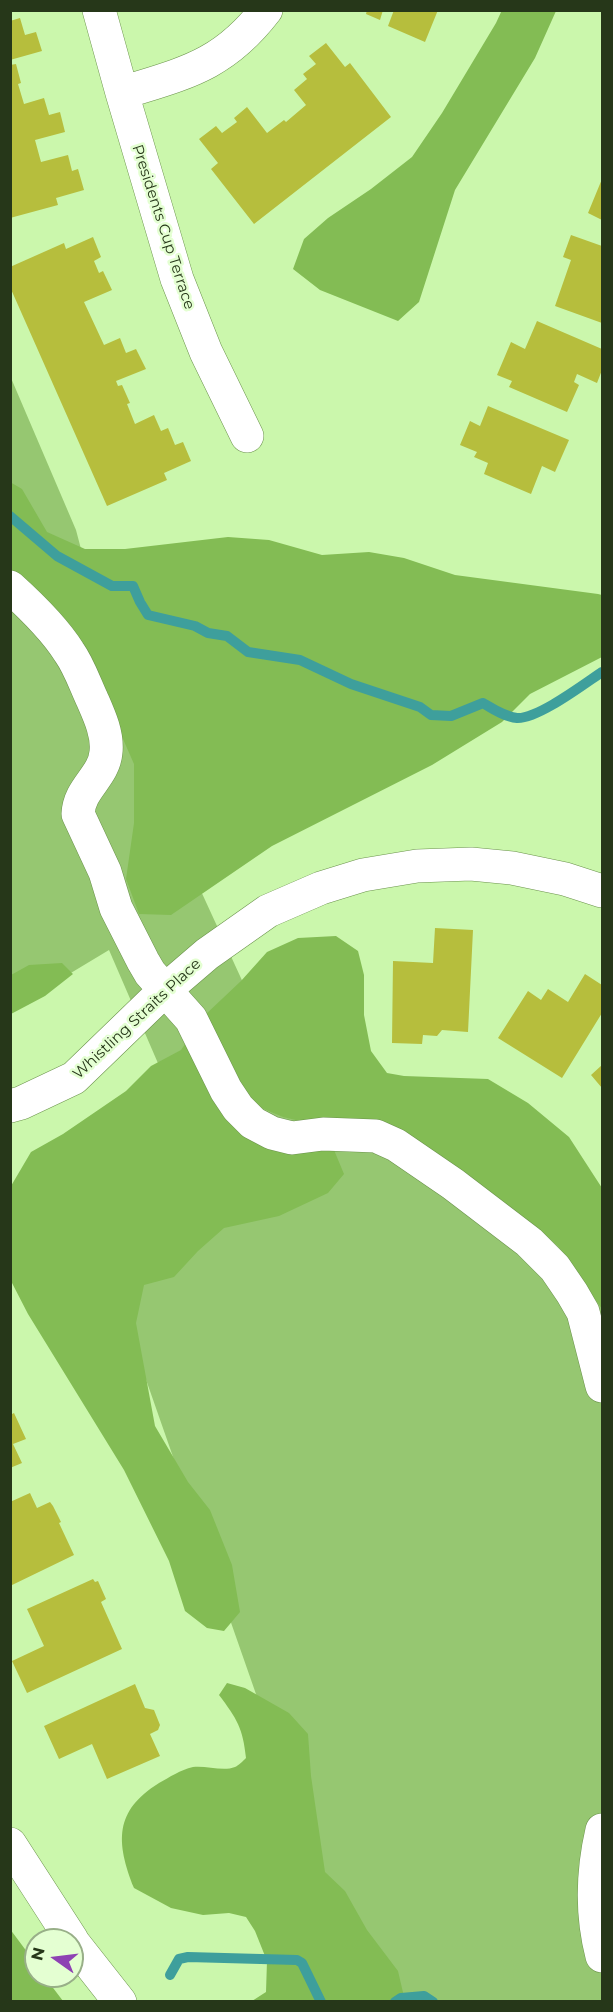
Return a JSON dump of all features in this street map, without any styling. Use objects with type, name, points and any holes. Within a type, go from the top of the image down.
[{"type":"street","name":"Presidents Cup Terrace","points":[[99,10],[177,279],[206,352],[247,436]]},
{"type":"street","points":[[122,93],[195,70],[228,51],[253,28],[266,10]]},
{"type":"street","points":[[10,587],[59,638],[71,654],[96,708],[107,739],[106,754],[101,769],[83,792],[78,805],[78,814],[105,872],[116,908],[150,973],[191,1019],[226,1090],[238,1108],[253,1123],[272,1133],[292,1138],[323,1134],[376,1136],[396,1145],[453,1184],[529,1242],[555,1269],[583,1312],[603,1386]]},
{"type":"street","name":"Whistling Straits Place","points":[[10,1106],[74,1078],[165,990],[207,954],[268,911],[321,888],[363,875],[417,866],[471,864],[544,874],[603,891]]},
{"type":"street","points":[[603,1830],[594,1873],[593,1899],[603,1956]]},
{"type":"street","points":[[10,1844],[64,1928]]},
{"type":"street","points":[[84,1955],[120,2001]]},
{"type":"green space","points":[[502,10],[556,11],[535,58],[455,190],[419,302],[398,321],[320,290],[293,269],[304,239],[328,218],[371,189],[412,157],[442,113]]},
{"type":"green space","points":[[11,378],[76,530],[131,739],[286,1076],[462,1162],[601,1279],[602,2001],[291,2001],[285,1777],[93,1228],[170,1091],[109,950],[11,1009]]},
{"type":"green space","points":[[10,482],[22,489],[47,532],[85,549],[125,549],[228,537],[269,540],[322,555],[369,552],[404,558],[455,575],[602,595],[602,657],[530,694],[502,722],[432,765],[272,846],[171,915],[139,914],[126,879],[134,823],[134,764],[101,689],[42,599],[11,569]]},
{"type":"green space","points":[[336,936],[358,951],[364,975],[364,1015],[371,1051],[387,1073],[404,1076],[488,1079],[528,1103],[569,1137],[602,1188],[602,1309],[558,1246],[531,1223],[317,1125],[283,1117],[254,1105],[334,1150],[344,1174],[328,1193],[279,1216],[224,1228],[174,1277],[144,1285],[136,1323],[155,1426],[188,1482],[210,1510],[232,1565],[240,1612],[224,1631],[207,1628],[185,1611],[169,1561],[124,1470],[28,1314],[11,1281],[11,1186],[31,1152],[63,1134],[126,1091],[151,1066],[181,1050],[205,1015],[241,981],[267,952],[298,938]]},
{"type":"green space","points":[[62,963],[73,974],[45,996],[11,1014],[11,975],[29,965]]},
{"type":"green space","points":[[227,1683],[245,1688],[289,1713],[308,1734],[311,1776],[325,1872],[345,1891],[367,1930],[398,1971],[405,2001],[252,2001],[266,1992],[267,1961],[255,1931],[246,1917],[229,1913],[203,1915],[171,1908],[134,1888],[122,1842],[127,1816],[134,1805],[159,1783],[184,1770],[193,1767],[230,1768],[238,1766],[246,1758],[238,1724],[219,1695]]},
{"type":"green space","points":[[10,1929],[24,1948],[24,1988],[53,1988],[63,2001],[11,2001]]},
{"type":"building","points":[[367,10],[383,10],[380,20],[366,14]]},
{"type":"building","points":[[394,10],[438,10],[425,42],[388,26]]},
{"type":"building","points":[[20,18],[25,35],[36,32],[42,51],[10,60],[10,21]]},
{"type":"building","points":[[326,43],[345,67],[350,63],[391,117],[254,224],[211,169],[218,163],[199,139],[216,126],[222,133],[237,122],[234,118],[247,107],[267,133],[284,120],[286,122],[306,105],[294,90],[307,79],[303,74],[316,64],[309,56]]},
{"type":"building","points":[[16,64],[21,83],[18,84],[24,104],[44,98],[49,115],[60,112],[65,132],[35,140],[41,162],[68,155],[72,171],[78,169],[84,190],[56,198],[58,205],[10,218],[10,65]]},
{"type":"building","points":[[602,179],[602,220],[588,213]]},
{"type":"building","points":[[571,235],[602,246],[602,323],[555,306],[571,260],[563,257]]},
{"type":"building","points":[[93,237],[101,257],[94,261],[99,273],[103,271],[112,290],[84,302],[104,345],[120,338],[126,353],[136,349],[146,369],[116,381],[118,386],[122,385],[130,403],[127,404],[135,424],[154,415],[161,431],[168,428],[175,445],[183,442],[191,461],[164,473],[167,480],[107,506],[10,287],[10,267],[64,243],[66,249]]},
{"type":"building","points":[[537,321],[602,349],[602,370],[597,383],[577,374],[574,382],[579,385],[567,412],[509,387],[512,381],[497,375],[511,342],[525,349]]},
{"type":"building","points":[[488,406],[569,440],[555,472],[542,466],[531,494],[484,474],[488,463],[474,457],[477,452],[460,445],[470,421],[480,426]]},
{"type":"building","points":[[435,928],[473,930],[468,1032],[442,1030],[437,1036],[423,1035],[422,1044],[392,1043],[393,961],[433,963]]},
{"type":"building","points":[[585,974],[602,985],[602,1013],[562,1078],[498,1038],[528,991],[541,1000],[548,989],[568,1002]]},
{"type":"building","points":[[602,1065],[602,1088],[591,1075]]},
{"type":"building","points":[[14,1413],[26,1439],[13,1444],[22,1463],[10,1468],[10,1415]]},
{"type":"building","points":[[30,1493],[37,1508],[50,1502],[53,1506],[74,1555],[10,1586],[10,1502]]},
{"type":"building","points":[[93,1579],[95,1582],[98,1581],[106,1599],[101,1602],[122,1649],[27,1693],[12,1661],[44,1646],[27,1609]]},
{"type":"building","points":[[135,1684],[145,1708],[154,1710],[160,1725],[158,1730],[150,1734],[160,1756],[107,1779],[92,1744],[59,1759],[44,1726]]},
{"type":"waterway","points":[[10,516],[57,556],[112,586],[133,586],[148,615],[195,626],[208,633],[227,636],[248,652],[300,660],[351,684],[420,707],[431,715],[451,716],[483,703],[508,716],[526,717],[561,700],[602,672]]},
{"type":"waterway","points":[[170,1975],[179,1959],[188,1957],[297,1960],[302,1963],[321,2002]]},
{"type":"waterway","points":[[395,2002],[401,1998],[424,1996],[433,2002]]}]
